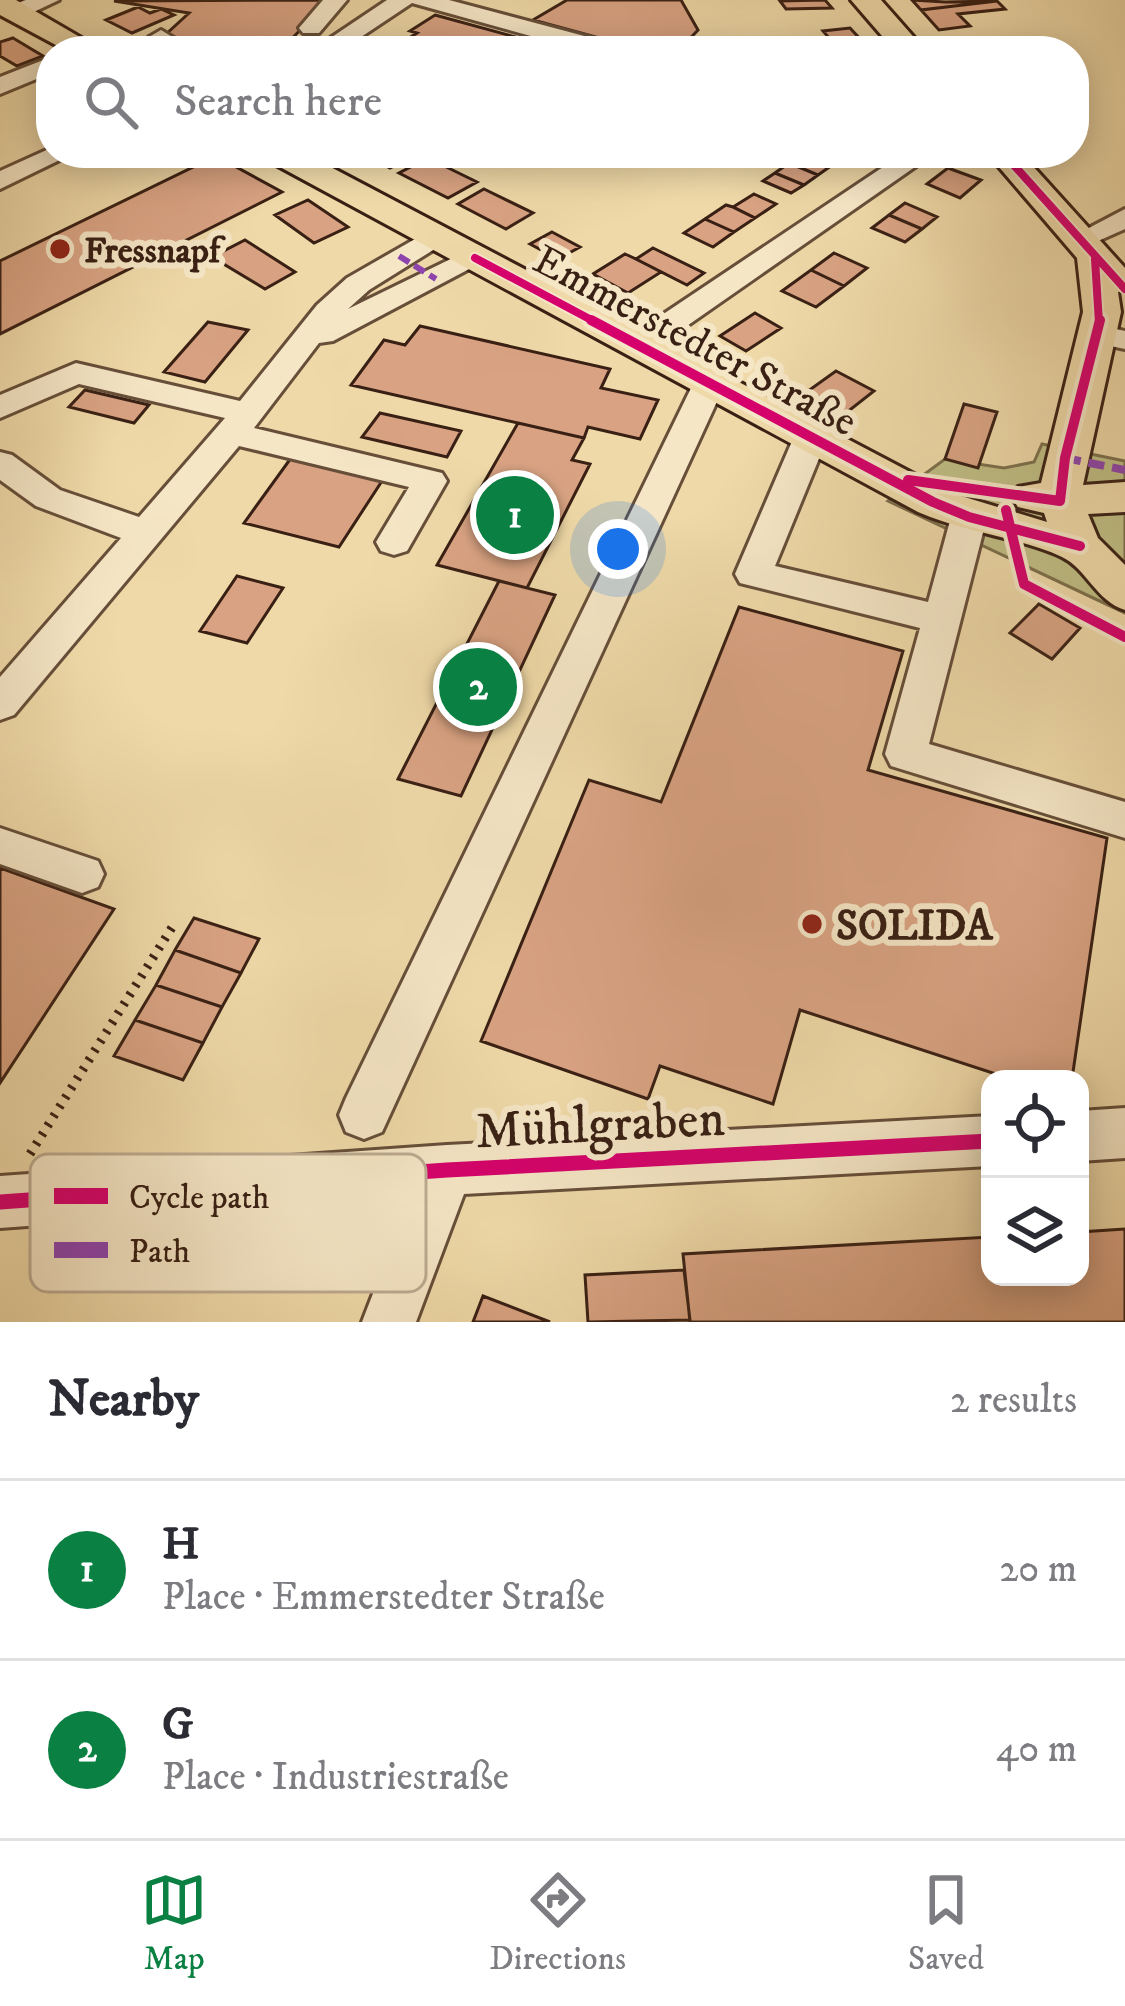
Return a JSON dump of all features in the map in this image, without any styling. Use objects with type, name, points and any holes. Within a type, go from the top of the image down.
[{"type":"main road","points":[[866,0],[898,36]]},
{"type":"main road","points":[[18,13],[60,36]]},
{"type":"main road","name":"Emmerstedter Straße","points":[[307,168],[886,477],[969,517],[1080,546]]},
{"type":"main road","points":[[1016,168],[1125,289]]},
{"type":"main road","points":[[1088,249],[1112,337],[1065,458],[1060,501],[1080,546],[1125,592]]},
{"type":"main road","name":"Emmerstedter Straße","points":[[886,477],[1060,501],[1125,497]]},
{"type":"street","points":[[310,28],[335,0]]},
{"type":"street","points":[[347,36],[403,0]]},
{"type":"street","points":[[422,0],[557,36]]},
{"type":"street","points":[[0,86],[36,70]]},
{"type":"street","points":[[0,181],[36,164]]},
{"type":"street","points":[[637,346],[900,168]]},
{"type":"street","points":[[1088,249],[1125,218]]},
{"type":"street","points":[[1,701],[307,342],[328,310],[358,284],[436,236]]},
{"type":"street","points":[[307,342],[476,258]]},
{"type":"street","points":[[0,408],[76,373],[430,481],[394,542]]},
{"type":"street","points":[[364,1115],[709,384]]},
{"type":"street","points":[[810,439],[753,574],[942,619]]},
{"type":"street","points":[[0,463],[48,498],[145,533]]},
{"type":"street","points":[[969,517],[907,754],[1125,820]]},
{"type":"street","points":[[0,846],[82,874]]},
{"type":"street","points":[[1089,1135],[1125,1133]]},
{"type":"street","name":"Mühlgraben","points":[[426,1172],[981,1141]]},
{"type":"street","points":[[426,1225],[447,1170]]},
{"type":"street","name":"Mühlgraben","points":[[0,1202],[30,1200]]},
{"type":"street","points":[[389,1322],[400,1292]]},
{"type":"path","points":[[30,1154],[176,921]]},
{"type":"path","points":[[0,1202],[30,1154]]},
{"type":"shaded area","points":[[1042,444],[1125,461],[1125,613],[888,501],[945,459],[1004,468],[1034,462]]},
{"type":"building","points":[[329,0],[294,36],[164,36],[189,13],[114,1]]},
{"type":"building","points":[[567,0],[681,0],[698,30],[692,36],[592,36],[533,20]]},
{"type":"building","points":[[825,0],[832,8],[786,9],[780,1]]},
{"type":"building","points":[[912,0],[945,2],[997,1],[921,10]]},
{"type":"building","points":[[997,1],[1005,9],[958,14],[970,26],[939,30],[921,10]]},
{"type":"building","points":[[138,7],[174,15],[132,33],[106,20]]},
{"type":"building","points":[[435,15],[512,36],[412,36],[417,33],[410,31]]},
{"type":"building","points":[[850,28],[857,36],[827,36],[823,31]]},
{"type":"building","points":[[13,38],[36,52],[36,59],[17,66],[0,56],[0,42]]},
{"type":"building","points":[[191,168],[238,168],[282,192],[0,334],[0,261]]},
{"type":"building","points":[[409,168],[448,168],[477,182],[448,198],[399,173]]},
{"type":"building","points":[[801,168],[828,168],[818,175]]},
{"type":"building","points":[[801,168],[818,175],[804,185],[775,173]]},
{"type":"building","points":[[948,168],[981,180],[960,198],[927,184]]},
{"type":"building","points":[[775,173],[804,185],[791,193],[763,181]]},
{"type":"building","points":[[484,189],[533,213],[506,229],[458,204]]},
{"type":"building","points":[[754,194],[776,204],[755,218],[733,207]]},
{"type":"building","points":[[308,200],[348,227],[314,243],[275,215]]},
{"type":"building","points":[[905,203],[937,217],[922,229],[889,215]]},
{"type":"building","points":[[726,205],[755,218],[734,232],[705,219]]},
{"type":"building","points":[[889,215],[922,229],[905,242],[872,228]]},
{"type":"building","points":[[705,219],[734,232],[713,247],[684,233]]},
{"type":"building","points":[[552,232],[580,247],[558,259],[530,244]]},
{"type":"building","points":[[245,240],[295,272],[265,289],[212,257]]},
{"type":"building","points":[[653,248],[704,273],[687,285],[636,259]]},
{"type":"building","points":[[834,253],[867,268],[844,286],[811,270]]},
{"type":"building","points":[[625,254],[661,272],[628,293],[593,274]]},
{"type":"building","points":[[811,270],[844,286],[816,307],[782,291]]},
{"type":"building","points":[[755,313],[781,328],[746,351],[720,336]]},
{"type":"building","points":[[208,322],[248,330],[205,382],[164,372]]},
{"type":"building","points":[[420,326],[610,369],[601,388],[658,400],[640,439],[588,427],[584,438],[351,385],[384,340],[405,345]]},
{"type":"building","points":[[836,371],[874,391],[846,413],[808,391]]},
{"type":"building","points":[[85,390],[149,405],[134,423],[69,407]]},
{"type":"building","points":[[964,404],[997,412],[978,468],[945,459]]},
{"type":"building","points":[[380,413],[461,431],[447,457],[362,437]]},
{"type":"building","points":[[518,423],[584,438],[572,460],[590,464],[527,588],[437,565]]},
{"type":"building","points":[[291,458],[382,481],[339,547],[244,523]]},
{"type":"building","points":[[237,576],[283,588],[247,643],[200,631]]},
{"type":"building","points":[[499,581],[555,595],[461,796],[398,779]]},
{"type":"building","points":[[1039,604],[1080,628],[1052,659],[1010,633]]},
{"type":"building","name":"SOLIDA","points":[[739,607],[903,651],[868,770],[1107,838],[1073,1070],[983,1070],[800,1010],[773,1104],[660,1066],[648,1099],[481,1041],[589,780],[661,802]]},
{"type":"building","points":[[0,868],[114,909],[0,1083]]},
{"type":"building","points":[[194,918],[259,939],[241,973],[175,950]]},
{"type":"building","points":[[175,950],[241,973],[222,1007],[156,985]]},
{"type":"building","points":[[156,985],[222,1007],[203,1043],[135,1020]]},
{"type":"building","points":[[135,1020],[203,1043],[183,1080],[114,1056]]},
{"type":"building","points":[[1125,1229],[1125,1322],[690,1322],[683,1254],[981,1237],[981,1286],[1089,1286],[1089,1231]]},
{"type":"building","points":[[684,1270],[690,1320],[588,1322],[585,1275]]},
{"type":"building","points":[[483,1296],[550,1322],[473,1322]]},
{"type":"marked path","points":[[399,256],[436,279]]},
{"type":"marked path","points":[[1065,458],[1125,470]]},
{"type":"cycle path","points":[[1016,168],[1125,289]]},
{"type":"cycle path","points":[[475,258],[933,502],[969,517],[1080,546]]},
{"type":"cycle path","points":[[908,480],[1060,501],[1065,458],[1102,312],[1095,259]]},
{"type":"cycle path","points":[[1006,510],[1024,584],[1125,637]]},
{"type":"cycle path","points":[[426,1172],[981,1141]]},
{"type":"cycle path","points":[[0,1202],[30,1200]]},
{"type":"place","name":"Fressnapf","points":[[60,249]]},
{"type":"place","name":"H","points":[[515,515]]},
{"type":"place","name":"G","points":[[478,687]]},
{"type":"place","name":"SOLIDA","points":[[812,924]]}]
